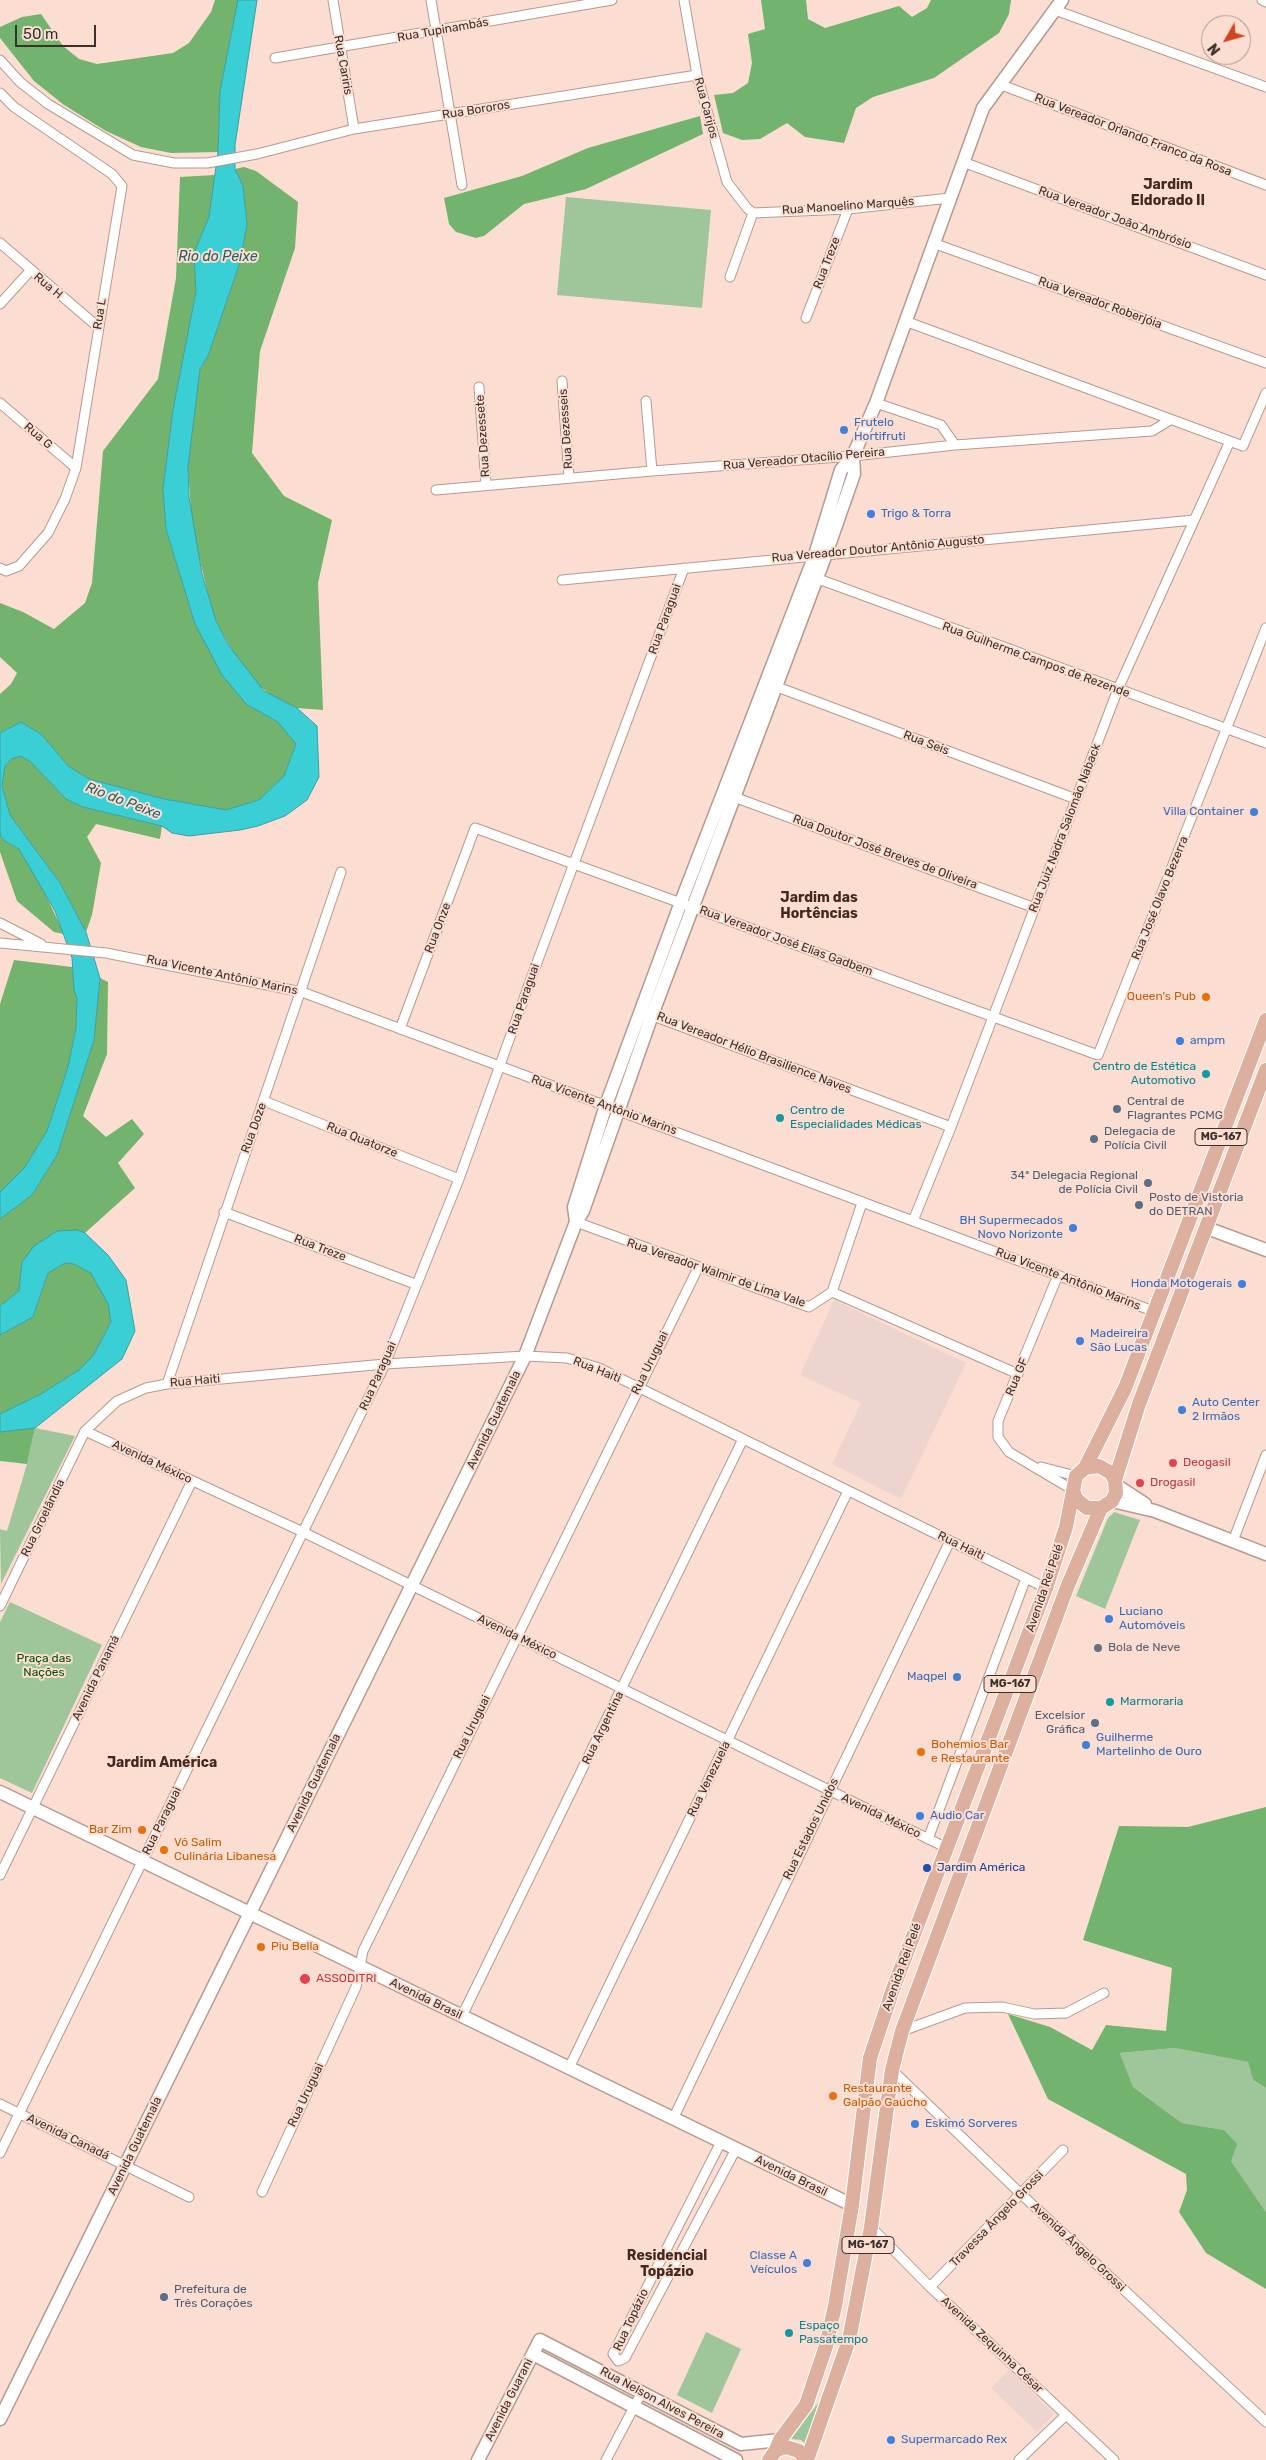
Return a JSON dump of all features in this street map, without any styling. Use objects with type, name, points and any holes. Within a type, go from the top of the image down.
[{"type":"main road","name":"Avenida Rei Pelé","points":[[806,2460],[799,2451],[778,2449],[806,2406],[826,2346],[835,2306],[852,2206],[870,2058],[893,1989],[1046,1588],[1066,1527],[1073,1492],[1081,1472],[1125,1388],[1266,1020]]},
{"type":"main road","name":"Avenida Rei Pelé","points":[[806,2460],[849,2340],[871,2227],[892,2070],[902,2031],[1065,1594],[1107,1505],[1139,1404],[1266,1070]]},
{"type":"main road","points":[[1081,1472],[1099,1466],[1111,1474],[1115,1482]]},
{"type":"main road","points":[[1073,1492],[1076,1499],[1087,1508],[1107,1505]]},
{"type":"street","name":"Rua Cariris","points":[[332,0],[354,129]]},
{"type":"street","points":[[431,0],[462,185]]},
{"type":"street","name":"Rua Tupinambás","points":[[275,58],[437,32],[612,0]]},
{"type":"street","name":"Rua Carijos","points":[[684,0],[697,75],[727,182],[750,210]]},
{"type":"street","points":[[1262,0],[1266,2]]},
{"type":"street","points":[[687,904],[821,554],[841,470],[853,456],[876,402],[904,320],[983,108],[999,84],[1058,5],[1266,86]]},
{"type":"street","name":"Rua Bororos","points":[[0,60],[20,82],[48,104],[132,155],[174,163],[207,163],[256,154],[354,129],[697,75]]},
{"type":"street","name":"Rua Vereador Orlando Franco da Rosa","points":[[999,84],[1266,185]]},
{"type":"street","name":"Rua L","points":[[0,93],[14,107],[112,174],[122,186],[76,468],[65,499],[48,534],[19,566],[3,569]]},
{"type":"street","name":"Rua Vereador João Ambrósio","points":[[963,162],[1266,274]]},
{"type":"street","name":"Rua Manoelino Marquês","points":[[750,210],[848,209],[950,198]]},
{"type":"street","name":"Rua Treze","points":[[806,318],[848,209]]},
{"type":"street","points":[[730,277],[750,210]]},
{"type":"street","name":"Rua H","points":[[0,243],[30,271],[98,327]]},
{"type":"street","name":"Rua Vereador Roberjóia","points":[[933,243],[1266,364]]},
{"type":"street","points":[[0,304],[30,271]]},
{"type":"street","points":[[904,320],[1243,446],[1266,393]]},
{"type":"street","name":"Rua Dezesseis","points":[[562,381],[569,478]]},
{"type":"street","name":"Rua Dezessete","points":[[479,387],[486,484]]},
{"type":"street","points":[[646,401],[652,470]]},
{"type":"street","points":[[876,402],[941,425],[955,445]]},
{"type":"street","name":"Rua G","points":[[0,403],[76,468]]},
{"type":"street","name":"Rua Vereador Otacílio Pereira","points":[[436,490],[652,470],[853,456],[955,445],[1152,431],[1170,420]]},
{"type":"street","name":"Rua Juiz Nadra Salomão Naback","points":[[913,1220],[951,1127],[1118,689],[1230,441]]},
{"type":"street","name":"Rua Vereador Doutor Antônio Augusto","points":[[562,580],[1194,520]]},
{"type":"street","name":"Rua Paraguai","points":[[0,2154],[385,1364],[415,1284],[459,1179],[684,568]]},
{"type":"street","name":"Rua Guilherme Campos de Rezende","points":[[812,577],[1266,743]]},
{"type":"street","name":"Rua José Olavo Bezerra","points":[[1098,1055],[1266,628]]},
{"type":"street","points":[[687,904],[734,797],[771,685]]},
{"type":"street","name":"Rua Seis","points":[[771,685],[1076,799]]},
{"type":"street","name":"Rua Doutor José Breves de Oliveira","points":[[734,797],[1035,908]]},
{"type":"street","name":"Rua Vereador José Elias Gadbem","points":[[475,828],[1098,1055]]},
{"type":"street","name":"Rua Onze","points":[[400,1029],[475,828]]},
{"type":"street","name":"Rua Doze","points":[[167,1384],[224,1212],[302,992],[341,872]]},
{"type":"street","name":"Avenida Guatemala","points":[[0,2417],[525,1356],[576,1222],[574,1207],[687,904]]},
{"type":"street","name":"Rua Vicente Antônio Marins","points":[[0,923],[47,946]]},
{"type":"street","name":"Rua Vicente Antônio Marins","points":[[0,942],[106,953],[302,992],[1153,1311]]},
{"type":"street","name":"Rua Vereador Hélio Brasilience Naves","points":[[647,1013],[951,1127]]},
{"type":"street","name":"Rua Quatorze","points":[[264,1101],[459,1179]]},
{"type":"street","points":[[862,1203],[832,1292],[1018,1374]]},
{"type":"street","name":"Rua Treze","points":[[224,1212],[415,1284]]},
{"type":"street","name":"Rua Vereador Walmir de Lima Vale","points":[[576,1222],[809,1307],[832,1292]]},
{"type":"street","points":[[1207,1228],[1266,1250]]},
{"type":"street","name":"Rua Uruguai","points":[[262,2192],[356,1987],[363,1952],[698,1268]]},
{"type":"street","name":"Rua GF","points":[[1058,1275],[998,1421],[998,1437],[1009,1452],[1073,1492]]},
{"type":"street","name":"Rua Haiti","points":[[85,1431],[116,1402],[146,1388],[167,1384],[385,1364],[525,1356],[567,1358],[598,1368],[1046,1588]]},
{"type":"street","name":"Avenida México","points":[[85,1431],[303,1532],[947,1848]]},
{"type":"street","name":"Rua Groelândia","points":[[0,1606],[85,1431]]},
{"type":"street","name":"Rua Argentina","points":[[462,2016],[743,1439]]},
{"type":"street","points":[[1233,1541],[1266,1455]]},
{"type":"street","name":"Rua GF","points":[[1033,1466],[1081,1472]]},
{"type":"street","name":"Avenida Panamá","points":[[0,1875],[192,1481]]},
{"type":"street","points":[[1115,1482],[1155,1511]]},
{"type":"street","name":"Rua Venezuela","points":[[569,2068],[848,1490]]},
{"type":"street","points":[[1107,1505],[1155,1511],[1266,1554]]},
{"type":"street","name":"Rua Estados Unidos","points":[[673,2119],[950,1541]]},
{"type":"street","points":[[928,1839],[1026,1578]]},
{"type":"street","name":"Avenida Brasil","points":[[0,1792],[852,2206]]},
{"type":"street","points":[[902,2031],[965,2008],[1002,2007],[1034,2014],[1066,2013],[1104,1993]]},
{"type":"street","name":"Avenida Ângelo Grossi","points":[[892,2070],[1021,2194],[1266,2422]]},
{"type":"street","name":"Avenida Canadá","points":[[0,2104],[189,2197]]},
{"type":"street","name":"Rua Topázio","points":[[721,2142],[613,2354],[618,2361],[625,2358],[673,2271],[736,2149]]},
{"type":"street","name":"Travessa Ângelo Grossi","points":[[930,2288],[1063,2150]]},
{"type":"street","name":"Avenida Zequinha César","points":[[871,2227],[930,2288],[1114,2460]]},
{"type":"street","points":[[663,2254],[677,2261]]},
{"type":"street","points":[[658,2264],[673,2271]]},
{"type":"street","name":"Rua Nelson Alves Pereira","points":[[540,2340],[740,2444],[778,2449]]},
{"type":"street","name":"Avenida Guarani","points":[[478,2460],[540,2340]]},
{"type":"street","name":"Rua Nelson Alves Pereira","points":[[533,2354],[736,2460]]},
{"type":"street","points":[[606,2460],[642,2392]]},
{"type":"street","points":[[1019,2460],[1066,2415]]},
{"type":"shaded area","points":[[834,1300],[966,1363],[901,1499],[832,1464],[861,1403],[800,1375]]},
{"type":"shaded area","points":[[1009,2370],[1054,2414],[1037,2432],[991,2388]]},
{"type":"green space","points":[[215,0],[238,0],[220,91],[218,152],[171,153],[141,147],[106,131],[64,105],[34,81],[0,38],[0,27],[22,17],[41,14],[63,46],[79,59],[97,64],[173,53],[189,43],[211,12]]},
{"type":"green space","points":[[761,0],[806,0],[808,19],[825,28],[899,6],[912,17],[927,8],[931,0],[1011,0],[1009,14],[999,33],[934,78],[873,97],[856,108],[844,143],[805,137],[787,123],[760,139],[742,140],[723,133],[714,95],[733,93],[748,83],[752,63],[748,34],[765,29]]},
{"type":"green space","points":[[700,116],[703,134],[586,189],[524,204],[484,236],[476,238],[456,232],[449,224],[444,198],[522,176],[588,148]]},
{"type":"green space","points":[[244,167],[256,171],[298,202],[295,248],[260,351],[252,453],[284,496],[332,520],[318,583],[323,710],[297,708],[272,696],[258,685],[234,654],[216,621],[210,603],[192,526],[188,467],[200,369],[208,356],[240,262],[247,224],[243,186],[235,169]]},
{"type":"green space","points":[[215,175],[209,217],[194,253],[196,292],[173,410],[163,489],[166,529],[195,624],[246,704],[278,722],[296,744],[284,776],[259,800],[226,810],[164,799],[89,779],[68,766],[42,735],[21,722],[0,733],[0,694],[11,684],[17,673],[0,657],[0,603],[23,612],[54,629],[85,603],[92,583],[103,451],[158,379],[176,278],[180,177]]},
{"type":"green space","points":[[566,197],[711,210],[702,308],[557,295]]},
{"type":"green space","points":[[21,756],[31,762],[66,799],[83,807],[162,826],[160,839],[96,824],[87,837],[101,863],[92,915],[86,932],[60,883],[10,815],[2,786],[5,766],[11,759]]},
{"type":"green space","points":[[0,835],[5,841],[19,849],[39,880],[64,934],[54,932],[17,901],[0,852]]},
{"type":"green space","points":[[14,960],[72,967],[77,999],[76,1028],[68,1067],[47,1131],[25,1167],[0,1192],[0,1004]]},
{"type":"green space","points":[[100,978],[108,982],[107,1054],[83,1116],[106,1137],[132,1119],[144,1134],[118,1163],[135,1188],[85,1233],[77,1230],[22,1262],[19,1291],[0,1306],[0,1219],[32,1195],[57,1155],[94,1040]]},
{"type":"green space","points":[[65,1263],[74,1264],[91,1273],[109,1304],[111,1322],[93,1356],[79,1370],[41,1394],[0,1414],[0,1335],[33,1317],[48,1273]]},
{"type":"green space","points":[[35,1428],[75,1436],[1,1584],[0,1529],[7,1531],[27,1464]]},
{"type":"green space","points":[[35,1428],[27,1464],[0,1461],[0,1432]]},
{"type":"green space","points":[[1114,1512],[1140,1520],[1105,1609],[1076,1596],[1108,1518]]},
{"type":"green space","name":"Praça das Nações","points":[[10,1602],[102,1645],[32,1793],[0,1778],[0,1622]]},
{"type":"green space","points":[[1266,1807],[1266,2088],[1253,2080],[1248,2062],[1175,2048],[1120,2053],[1133,2087],[1182,2123],[1224,2130],[1237,2144],[1231,2161],[1266,2212],[1266,2289],[1206,2253],[1179,2212],[1187,2190],[1186,2174],[1048,2099],[1008,2014],[1050,2027],[1092,2050],[1106,2025],[1166,2031],[1172,1968],[1083,1940],[1119,1826],[1188,1827]]},
{"type":"green space","points":[[1175,2048],[1248,2062],[1253,2080],[1266,2088],[1266,2212],[1231,2161],[1224,2130],[1182,2123],[1133,2087],[1120,2053]]},
{"type":"green space","points":[[706,2332],[741,2349],[712,2413],[677,2395]]},
{"type":"green space","points":[[818,2403],[808,2446],[801,2440],[791,2439]]},
{"type":"water","name":"Rio do Peixe","points":[[238,0],[257,0],[235,145],[235,169],[243,186],[247,224],[240,262],[208,356],[200,369],[188,467],[189,497],[202,574],[216,621],[229,646],[264,691],[297,708],[317,726],[319,777],[307,800],[285,816],[258,826],[240,830],[189,836],[172,833],[162,826],[83,807],[66,799],[31,762],[21,756],[11,759],[5,766],[2,786],[10,815],[60,883],[86,932],[100,978],[94,1040],[57,1155],[32,1195],[0,1219],[0,1192],[25,1167],[47,1131],[68,1067],[76,1028],[77,999],[74,990],[72,958],[55,911],[19,849],[5,841],[0,835],[0,733],[21,722],[42,735],[68,766],[89,779],[164,799],[226,810],[259,800],[284,776],[296,744],[278,722],[246,704],[222,675],[195,624],[166,529],[163,489],[173,410],[196,292],[194,253],[209,217],[218,152],[220,91]]},
{"type":"water","points":[[77,1230],[85,1233],[108,1255],[126,1280],[135,1331],[122,1359],[35,1428],[0,1432],[0,1414],[41,1394],[79,1370],[93,1356],[111,1322],[108,1304],[91,1273],[74,1264],[65,1263],[48,1273],[33,1317],[0,1335],[0,1306],[19,1291],[22,1262],[34,1246],[57,1231]]},
{"type":"place","name":"Frutelo Hortifruti","points":[[844,430]]},
{"type":"place","name":"Trigo & Torra","points":[[871,514]]},
{"type":"place","name":"Villa Container","points":[[1254,812]]},
{"type":"place","name":"Queen's Pub","points":[[1206,997]]},
{"type":"place","name":"ampm","points":[[1180,1041]]},
{"type":"place","name":"Centro de Estética Automotivo","points":[[1206,1074]]},
{"type":"place","name":"Central de Flagrantes PCMG","points":[[1117,1109]]},
{"type":"place","name":"Centro de Especialidades Médicas","points":[[780,1118]]},
{"type":"place","name":"Delegacia de Polícia Civil","points":[[1094,1139]]},
{"type":"place","name":"34ª Delegacia Regional de Polícia Civil","points":[[1148,1183]]},
{"type":"place","name":"Posto de Vistoria do DETRAN","points":[[1139,1205]]},
{"type":"place","name":"BH Supermecados Novo Norizonte","points":[[1073,1228]]},
{"type":"place","name":"Honda Motogerais","points":[[1242,1284]]},
{"type":"place","name":"Madeireira São Lucas","points":[[1080,1341]]},
{"type":"place","name":"Auto Center 2 Irmãos","points":[[1182,1410]]},
{"type":"place","name":"Deogasil","points":[[1173,1463]]},
{"type":"place","name":"Drogasil","points":[[1140,1483]]},
{"type":"place","name":"Luciano Automóveis","points":[[1109,1619]]},
{"type":"place","name":"Bola de Neve","points":[[1098,1648]]},
{"type":"place","name":"Maqpel","points":[[957,1677]]},
{"type":"place","name":"Marmoraria","points":[[1110,1702]]},
{"type":"place","name":"Excelsior Gráfica","points":[[1095,1723]]},
{"type":"place","name":"Guilherme Martelinho de Ouro","points":[[1086,1745]]},
{"type":"place","name":"Bohemios Bar e Restaurante","points":[[921,1752]]},
{"type":"place","name":"Audio Car","points":[[920,1816]]},
{"type":"place","name":"Bar Zim","points":[[142,1830]]},
{"type":"place","name":"Vô Salim Culinária Libanesa","points":[[164,1850]]},
{"type":"place","name":"Jardim América","points":[[927,1868]]},
{"type":"place","name":"Piu Bella","points":[[261,1947]]},
{"type":"place","name":"ASSODITRI","points":[[305,1979]]},
{"type":"place","name":"Restaurante Galpão Gaúcho","points":[[833,2096]]},
{"type":"place","name":"Eskimó Sorveres","points":[[915,2124]]},
{"type":"place","name":"Classe A Veículos","points":[[807,2263]]},
{"type":"place","name":"Prefeitura de Três Corações","points":[[164,2297]]},
{"type":"place","name":"Espaço Passatempo","points":[[789,2333]]},
{"type":"place","name":"Supermarcado Rex","points":[[891,2440]]},
{"type":"district","name":"Jardim Eldorado II","points":[[1168,194]]},
{"type":"district","name":"Jardim das Hortências","points":[[819,906]]},
{"type":"district","name":"Jardim América","points":[[162,1763]]},
{"type":"district","name":"Residencial Topázio","points":[[667,2264]]}]
